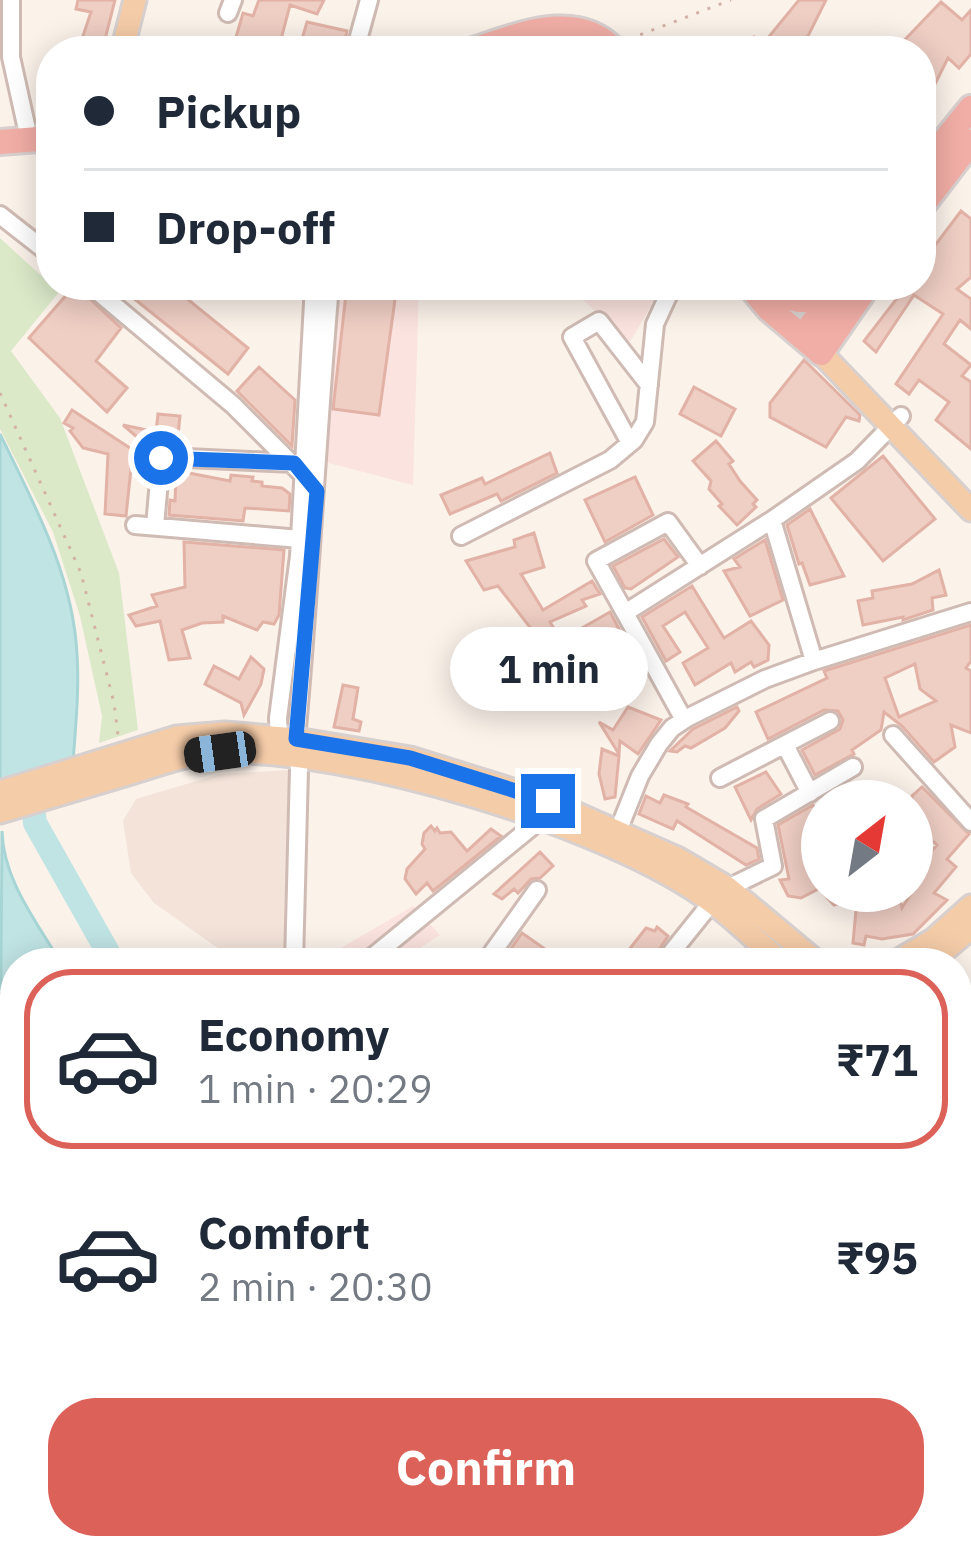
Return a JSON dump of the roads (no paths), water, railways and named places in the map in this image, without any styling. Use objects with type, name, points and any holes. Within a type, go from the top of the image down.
[{"type":"highway","points":[[515,36],[573,27],[595,36]]},
{"type":"highway","points":[[936,151],[971,108]]},
{"type":"highway","points":[[0,142],[36,139]]},
{"type":"highway","points":[[936,188],[971,142]]},
{"type":"highway","points":[[773,300],[815,340]]},
{"type":"highway","points":[[815,340],[833,300]]},
{"type":"highway","points":[[815,340],[854,300]]},
{"type":"main road","points":[[126,36],[135,0]]},
{"type":"main road","points":[[815,340],[971,491]]},
{"type":"main road","points":[[897,421],[971,510]]},
{"type":"main road","points":[[290,744],[540,820],[720,895],[768,948]]},
{"type":"main road","points":[[0,792],[181,747],[220,752],[290,744],[410,758],[480,777],[618,831],[796,948]]},
{"type":"main road","points":[[0,812],[181,747]]},
{"type":"main road","points":[[919,948],[971,906]]},
{"type":"main road","points":[[947,948],[971,928]]},
{"type":"street","points":[[11,0],[10,57],[26,126]]},
{"type":"street","points":[[359,36],[370,0]]},
{"type":"street","points":[[0,215],[36,243]]},
{"type":"street","points":[[109,300],[183,360],[298,467],[317,491]]},
{"type":"street","points":[[294,948],[290,744],[300,539],[298,467],[313,300]]},
{"type":"street","points":[[290,744],[317,491],[329,300]]},
{"type":"street","points":[[461,536],[610,460],[630,443],[645,422],[655,324],[666,300]]},
{"type":"street","points":[[630,443],[572,337],[599,321],[649,385]]},
{"type":"street","points":[[625,613],[857,461],[897,421]]},
{"type":"street","points":[[155,526],[153,457],[298,467]]},
{"type":"street","points":[[772,520],[814,661]]},
{"type":"street","points":[[684,720],[596,561],[668,522],[700,566]]},
{"type":"street","points":[[135,524],[300,539]]},
{"type":"street","points":[[618,831],[640,776],[672,728],[684,720],[765,679],[971,612]]},
{"type":"street","points":[[720,778],[830,721]]},
{"type":"street","points":[[893,735],[971,822]]},
{"type":"street","points":[[785,745],[803,780]]},
{"type":"street","points":[[832,780],[854,767]]},
{"type":"street","points":[[676,948],[720,895],[773,866],[764,820],[801,798]]},
{"type":"street","points":[[382,948],[540,820]]},
{"type":"street","points":[[496,948],[538,890]]},
{"type":"water","points":[[0,434],[60,568],[74,625],[78,671],[71,794],[0,816]]},
{"type":"water","points":[[2,831],[8,867],[52,948],[1,948]]},
{"type":"waterway","points":[[30,783],[35,823],[106,948]]}]
